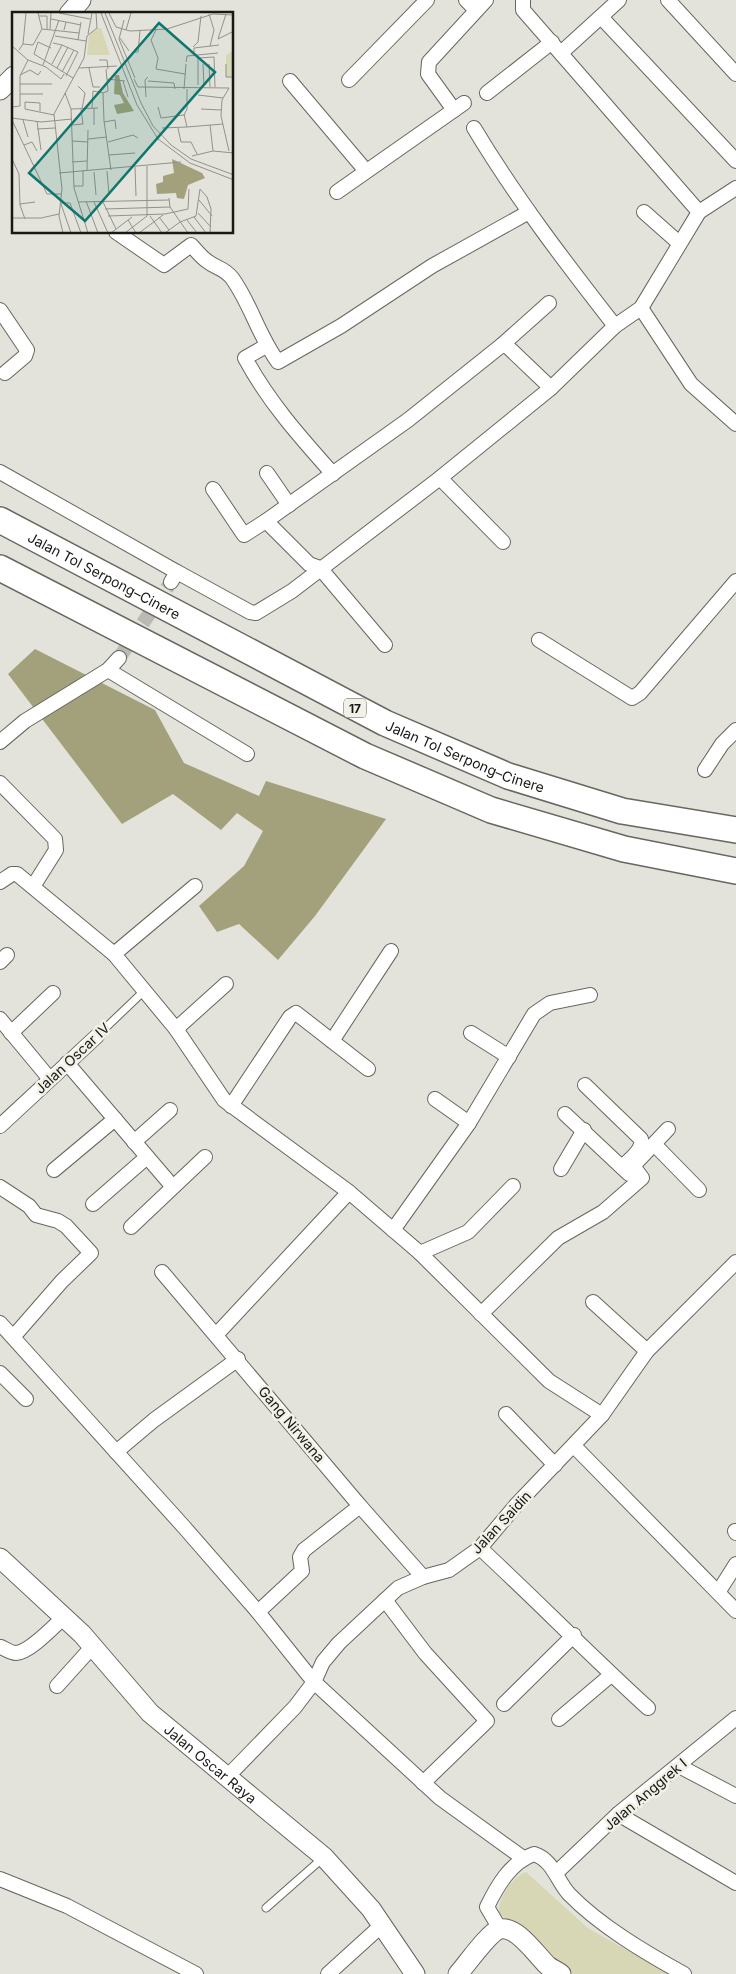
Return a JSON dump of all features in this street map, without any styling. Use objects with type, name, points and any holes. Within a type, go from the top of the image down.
[{"type":"highway","name":"Jalan Tol Serpong–Cinere","points":[[0,520],[385,723],[508,776],[622,811],[736,830]]},
{"type":"highway","points":[[0,568],[365,756],[491,810],[624,849],[736,871]]},
{"type":"street","points":[[71,12],[81,0]]},
{"type":"street","points":[[349,80],[427,0]]},
{"type":"street","points":[[337,192],[459,107],[428,74],[428,62],[481,5],[466,0]]},
{"type":"street","points":[[523,0],[523,10],[699,212]]},
{"type":"street","points":[[487,94],[601,17],[619,0]]},
{"type":"street","points":[[668,0],[736,74]]},
{"type":"street","points":[[601,17],[736,161]]},
{"type":"street","points":[[0,90],[12,78]]},
{"type":"street","points":[[290,81],[366,171]]},
{"type":"street","points":[[474,128],[529,212],[615,326]]},
{"type":"street","points":[[0,472],[174,577],[256,613],[292,591],[440,478],[551,388],[615,326],[641,308],[699,212],[736,188]]},
{"type":"street","points":[[119,234],[164,265],[191,245],[207,262],[223,268],[248,301],[249,311],[266,346],[278,362],[341,326],[432,266],[529,212]]},
{"type":"street","points":[[644,212],[679,243]]},
{"type":"street","points":[[214,489],[244,534],[266,521],[408,420],[502,345],[549,304]]},
{"type":"street","points":[[641,308],[691,384],[736,424]]},
{"type":"street","points":[[0,310],[27,350],[25,356],[5,374]]},
{"type":"street","points":[[502,345],[508,347],[551,388]]},
{"type":"street","points":[[266,346],[245,358],[260,385],[294,431],[333,474]]},
{"type":"street","points":[[267,473],[289,505]]},
{"type":"street","points":[[440,478],[503,542]]},
{"type":"street","points":[[266,521],[309,564],[320,568],[384,645]]},
{"type":"street","points":[[540,640],[632,698],[640,693],[736,580]]},
{"type":"street","points":[[0,742],[25,721],[108,670],[119,658]]},
{"type":"street","points":[[108,670],[247,754]]},
{"type":"street","points":[[704,770],[722,744],[736,730]]},
{"type":"street","points":[[0,783],[55,839],[56,850],[34,885]]},
{"type":"street","points":[[0,882],[12,874],[17,874],[34,885],[114,954],[176,1029],[224,1100],[349,1192],[420,1253],[549,1381],[602,1415]]},
{"type":"street","points":[[114,954],[195,886]]},
{"type":"street","points":[[332,1040],[391,951]]},
{"type":"street","points":[[176,1029],[226,984]]},
{"type":"street","points":[[11,1033],[53,993]]},
{"type":"street","points":[[392,1230],[469,1123],[527,1026],[540,1009],[561,1000],[590,995]]},
{"type":"street","points":[[231,1106],[291,1015],[298,1014],[368,1069]]},
{"type":"street","points":[[0,1020],[49,1078]]},
{"type":"street","points":[[471,1033],[509,1057]]},
{"type":"street","name":"Jalan Oscar IV","points":[[0,1126],[49,1078],[97,1036]]},
{"type":"street","points":[[67,1063],[173,1187]]},
{"type":"street","points":[[585,1085],[641,1139],[642,1144],[638,1151],[622,1167]]},
{"type":"street","points":[[435,1099],[469,1123]]},
{"type":"street","points":[[134,1142],[170,1110]]},
{"type":"street","points":[[565,1114],[634,1179],[633,1184]]},
{"type":"street","points":[[54,1170],[115,1119]]},
{"type":"street","points":[[481,1314],[558,1238],[603,1212],[643,1176],[633,1166],[668,1129]]},
{"type":"street","points":[[561,1169],[584,1130]]},
{"type":"street","points":[[654,1144],[699,1190]]},
{"type":"street","points":[[93,1204],[147,1157]]},
{"type":"street","points":[[131,1227],[205,1157]]},
{"type":"street","points":[[0,1186],[28,1206],[36,1215],[58,1221],[66,1226],[91,1253],[62,1281],[14,1336]]},
{"type":"street","points":[[420,1253],[468,1232],[513,1186]]},
{"type":"street","points":[[216,1335],[349,1192]]},
{"type":"street","name":"Jalan Saidin","points":[[227,1777],[295,1707],[314,1682],[323,1662],[334,1649],[384,1600],[398,1588],[423,1576],[449,1570],[480,1548],[516,1504],[555,1466],[602,1415],[647,1351],[736,1262]]},
{"type":"street","name":"Gang Nirwana","points":[[162,1272],[238,1359],[360,1506],[423,1576]]},
{"type":"street","points":[[593,1302],[647,1351]]},
{"type":"street","points":[[0,1323],[14,1336],[258,1612],[314,1682],[440,1798],[523,1858]]},
{"type":"street","points":[[116,1452],[154,1420],[238,1359]]},
{"type":"street","points":[[0,1373],[26,1399]]},
{"type":"street","points":[[506,1414],[555,1466]]},
{"type":"street","points":[[574,1446],[719,1591],[736,1611]]},
{"type":"street","points":[[258,1612],[302,1571],[300,1557],[304,1550],[360,1506]]},
{"type":"street","points":[[480,1548],[574,1636],[611,1675],[648,1708]]},
{"type":"street","name":"Jalan Oscar Raya","points":[[0,1558],[93,1646],[150,1713],[324,1857],[359,1894],[415,1974]]},
{"type":"street","points":[[719,1591],[736,1564]]},
{"type":"street","points":[[384,1600],[425,1652],[487,1721],[423,1783]]},
{"type":"street","points":[[0,1647],[14,1653],[21,1651],[39,1640],[64,1617]]},
{"type":"street","points":[[504,1704],[574,1636]]},
{"type":"street","points":[[57,1686],[93,1646]]},
{"type":"street","points":[[559,1719],[611,1675]]},
{"type":"street","name":"Jalan Anggrek I","points":[[556,1873],[618,1814],[736,1718]]},
{"type":"street","points":[[679,1766],[736,1796]]},
{"type":"street","points":[[618,1814],[736,1883]]},
{"type":"street","points":[[500,1929],[487,1907],[506,1875],[523,1858],[534,1854],[556,1873],[569,1894],[639,1949],[684,1974]]},
{"type":"street","points":[[0,1879],[67,1906],[196,1974]]},
{"type":"street","points":[[328,1974],[382,1925]]},
{"type":"street","points":[[458,1974],[491,1936],[500,1929],[508,1930],[518,1935],[548,1966],[561,1974]]},
{"type":"lane","name":"Jalan Oscar IV","points":[[97,1036],[144,991]]},
{"type":"lane","points":[[266,1908],[324,1857]]},
{"type":"green space","points":[[526,1872],[589,1929],[671,1974],[573,1974],[536,1946],[499,1913],[503,1894],[516,1878]]},
{"type":"shaded area","points":[[35,649],[155,710],[184,763],[259,796],[266,781],[386,819],[315,916],[278,960],[239,924],[217,932],[199,906],[244,866],[263,831],[237,813],[221,830],[173,794],[122,824],[8,674]]},
{"type":"tunnel","points":[[119,658],[171,582]]}]
